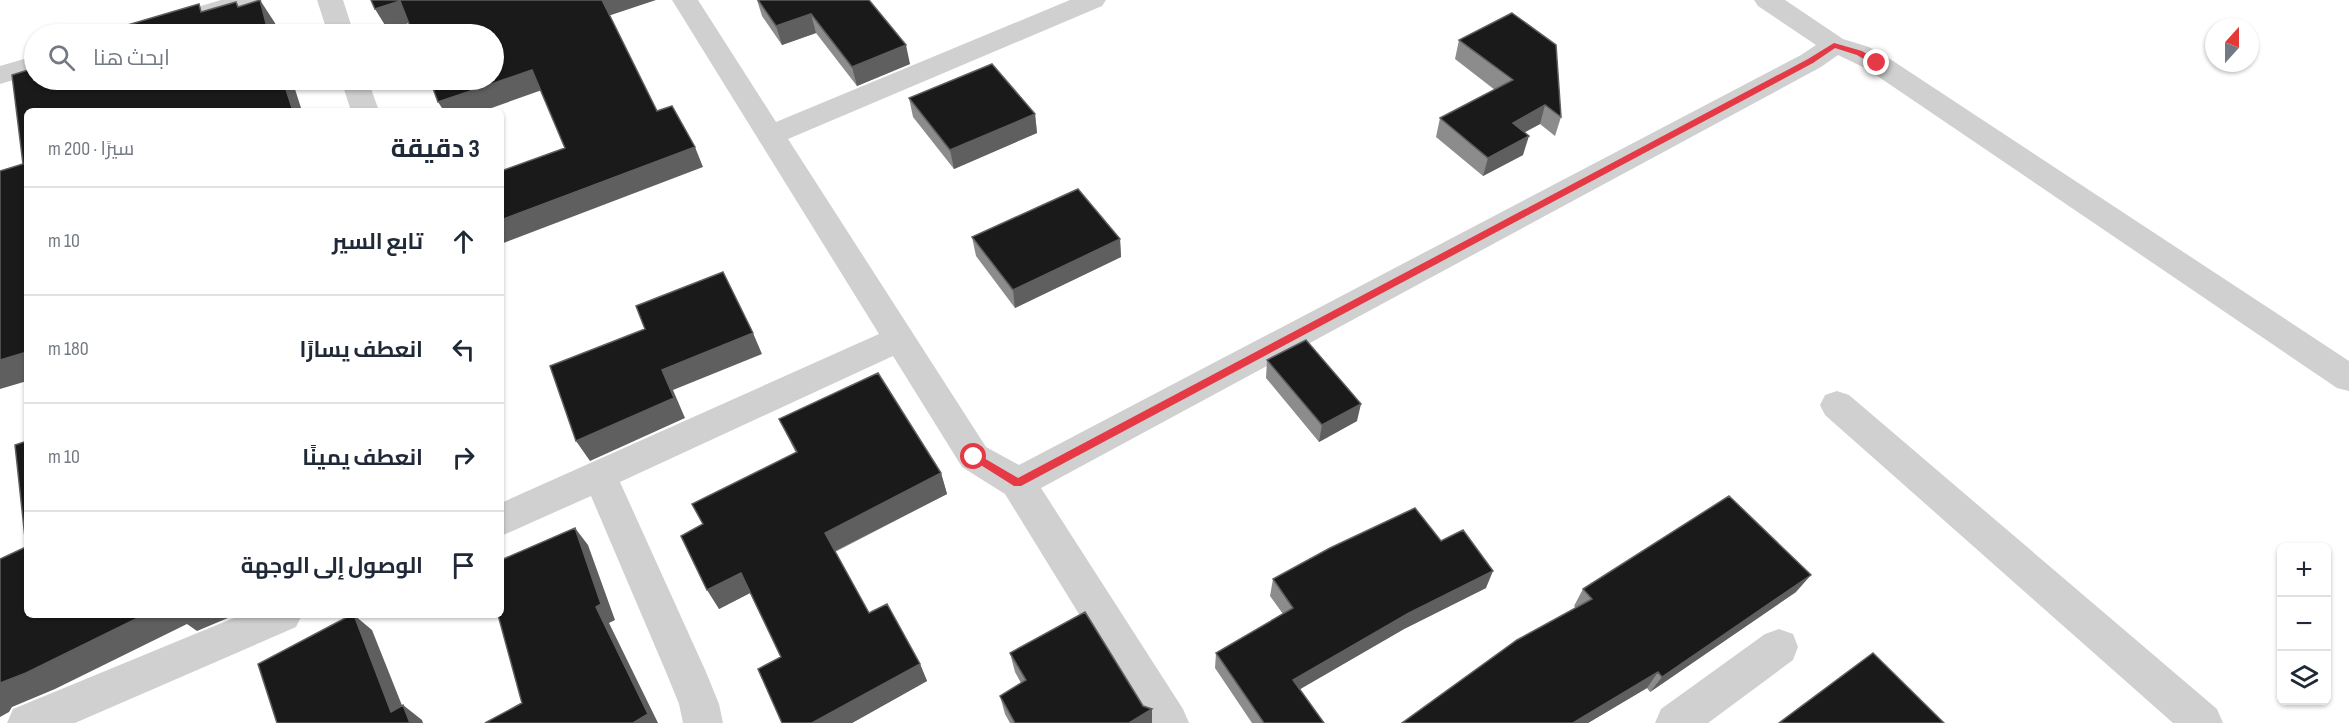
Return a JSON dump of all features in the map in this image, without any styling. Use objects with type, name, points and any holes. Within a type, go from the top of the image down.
[{"type":"street","points":[[169,24],[249,0]]},
{"type":"street","points":[[330,0],[338,24]]},
{"type":"street","points":[[685,0],[897,340],[974,457],[1018,483],[1169,723]]},
{"type":"street","points":[[771,135],[1093,0]]},
{"type":"street","points":[[1767,0],[1834,45],[1859,53],[1877,63],[2349,378]]},
{"type":"street","points":[[1018,483],[1647,149],[1810,61],[1834,45]]},
{"type":"street","points":[[0,75],[24,68]]},
{"type":"street","points":[[358,90],[364,108]]},
{"type":"street","points":[[504,509],[600,476],[897,340]]},
{"type":"street","points":[[1837,405],[2203,723]]},
{"type":"street","points":[[600,476],[686,672],[699,704],[703,723]]},
{"type":"street","points":[[27,723],[115,688],[276,618]]},
{"type":"street","points":[[1675,723],[1779,646]]},
{"type":"building","points":[[260,0],[266,24],[131,24],[199,4],[201,12],[236,2],[238,7]]},
{"type":"building","points":[[371,0],[602,0],[657,111],[672,106],[695,147],[504,219],[504,170],[565,148],[532,70],[504,80],[504,24],[409,24],[400,1],[375,9]]},
{"type":"building","points":[[758,0],[869,0],[906,45],[852,67],[811,14],[776,26]]},
{"type":"building","points":[[1512,13],[1556,45],[1561,117],[1545,105],[1513,123],[1529,136],[1488,158],[1440,118],[1513,80],[1459,40]]},
{"type":"building","points":[[992,64],[1035,114],[950,150],[909,98]]},
{"type":"building","points":[[24,71],[24,90],[286,90],[292,108],[24,108],[24,353],[0,360],[0,171],[23,164],[12,75]]},
{"type":"building","points":[[434,90],[473,90],[438,102]]},
{"type":"building","points":[[1078,189],[1120,239],[1013,290],[972,237]]},
{"type":"building","points":[[723,272],[753,333],[662,370],[674,398],[576,441],[550,366],[645,329],[636,306]]},
{"type":"building","points":[[1306,340],[1361,404],[1322,425],[1267,360]]},
{"type":"building","points":[[878,373],[941,473],[825,533],[869,613],[887,604],[920,664],[812,723],[782,723],[758,669],[781,657],[741,573],[707,590],[681,536],[703,524],[692,504],[797,452],[779,419]]},
{"type":"building","points":[[24,442],[24,528],[15,445]]},
{"type":"building","points":[[1729,496],[1811,575],[1662,677],[1658,672],[1573,723],[1402,723],[1517,640],[1592,599],[1583,589]]},
{"type":"building","points":[[1415,508],[1441,541],[1463,530],[1493,571],[1409,613],[1293,680],[1324,723],[1264,723],[1216,653],[1293,608],[1273,579],[1330,548]]},
{"type":"building","points":[[575,528],[601,604],[596,607],[648,714],[633,723],[485,723],[522,703],[499,618],[504,618],[504,559]]},
{"type":"building","points":[[24,548],[24,618],[138,618],[26,673],[0,683],[0,559]]},
{"type":"building","points":[[1085,612],[1143,706],[1152,709],[1129,723],[1015,723],[1000,696],[1026,680],[1010,653]]},
{"type":"building","points":[[345,618],[355,618],[391,712],[403,705],[410,723],[277,723],[258,664]]},
{"type":"building","points":[[1873,653],[1944,723],[1779,723]]},
{"type":"route","points":[[974,457],[1018,483],[1637,155],[1810,61],[1834,45],[1859,53],[1877,63]]}]
